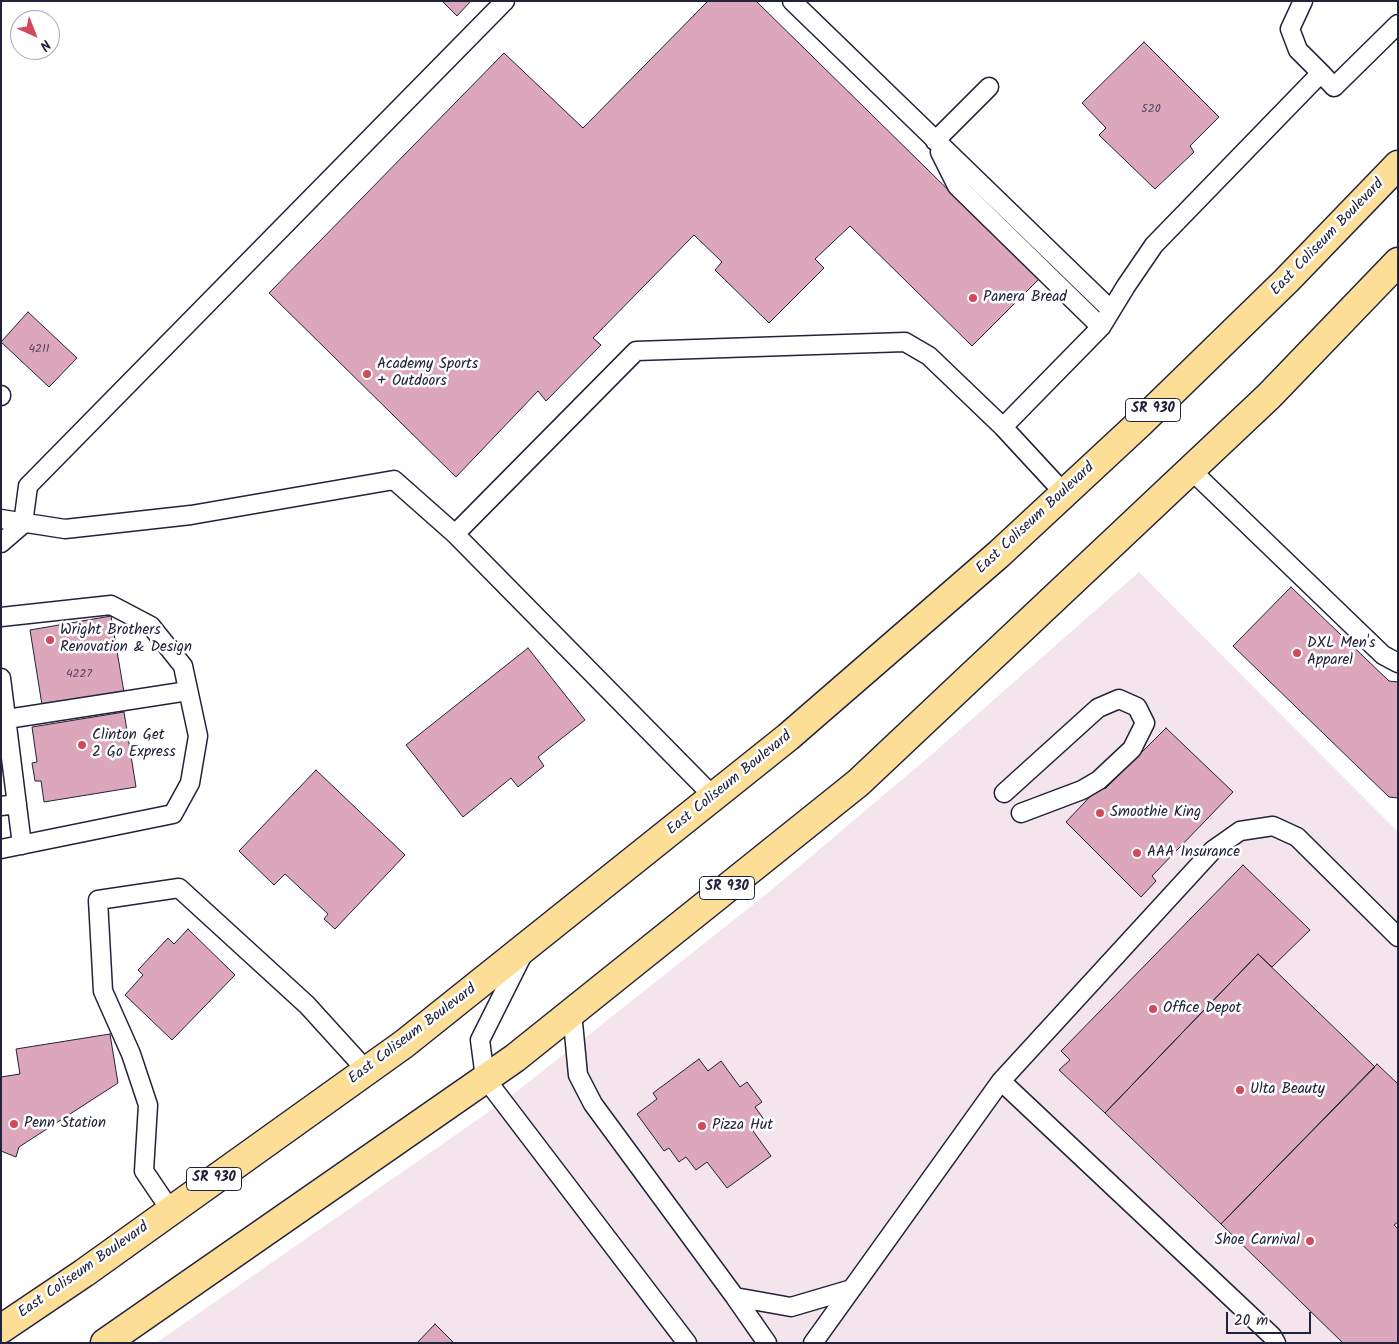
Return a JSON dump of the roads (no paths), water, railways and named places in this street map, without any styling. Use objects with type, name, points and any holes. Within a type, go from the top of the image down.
[{"type":"highway","name":"East Coliseum Boulevard","points":[[1,1329],[404,1044],[788,737],[999,554],[1288,280],[1398,165]]},
{"type":"highway","name":"SR 930","points":[[105,1343],[515,1058],[858,783],[1269,396],[1398,262]]},
{"type":"lane","points":[[1,543],[23,524],[28,486],[505,1]]},
{"type":"lane","points":[[792,1],[1111,310]]},
{"type":"lane","points":[[1304,1],[1290,29],[1298,50],[1334,87],[1398,24]]},
{"type":"lane","points":[[1003,426],[1101,328],[1154,246],[1321,73]]},
{"type":"lane","points":[[935,140],[989,87]]},
{"type":"lane","points":[[935,140],[957,186],[1101,328]]},
{"type":"lane","points":[[455,534],[636,352],[906,342],[929,356],[1003,426],[1064,493]]},
{"type":"lane","points":[[1191,470],[1383,655],[1398,663]]},
{"type":"lane","points":[[1,519],[64,529],[192,515],[394,480],[455,534],[714,797]]},
{"type":"lane","points":[[1,617],[112,605],[151,626],[183,666],[198,736],[190,783],[173,814],[1,849]]},
{"type":"lane","points":[[1,678],[7,719],[9,804],[22,845]]},
{"type":"lane","points":[[7,719],[188,691]]},
{"type":"lane","points":[[1004,793],[1098,708],[1119,699],[1136,707],[1145,723],[1132,748],[1099,780],[1082,790],[1021,813]]},
{"type":"lane","points":[[813,1343],[1001,1081],[1213,850],[1240,831],[1273,826],[1297,837],[1398,937]]},
{"type":"lane","points":[[170,1211],[144,1171],[148,1105],[131,1054],[103,991],[98,900],[179,888],[307,1005],[367,1071]]},
{"type":"lane","points":[[527,946],[480,1040],[485,1078],[686,1343]]},
{"type":"lane","points":[[572,1012],[578,1075],[593,1104],[767,1343]]},
{"type":"lane","points":[[1001,1081],[1272,1336],[1276,1343]]},
{"type":"lane","points":[[735,1297],[791,1307],[852,1289]]},
{"type":"place","name":"Panera Bread","points":[[973,298]]},
{"type":"place","name":"Academy Sports + Outdoors","points":[[367,374]]},
{"type":"place","name":"Wright Brothers Renovation & Design","points":[[50,640]]},
{"type":"place","name":"DXL Men's Apparel","points":[[1297,653]]},
{"type":"place","name":"Clinton Get 2 Go Express","points":[[82,745]]},
{"type":"place","name":"Smoothie King","points":[[1100,813]]},
{"type":"place","name":"AAA Insurance","points":[[1137,853]]},
{"type":"place","name":"Office Depot","points":[[1153,1009]]},
{"type":"place","name":"Ulta Beauty","points":[[1240,1090]]},
{"type":"place","name":"Penn Station","points":[[14,1124]]},
{"type":"place","name":"Pizza Hut","points":[[702,1126]]},
{"type":"place","name":"Shoe Carnival","points":[[1310,1241]]}]
